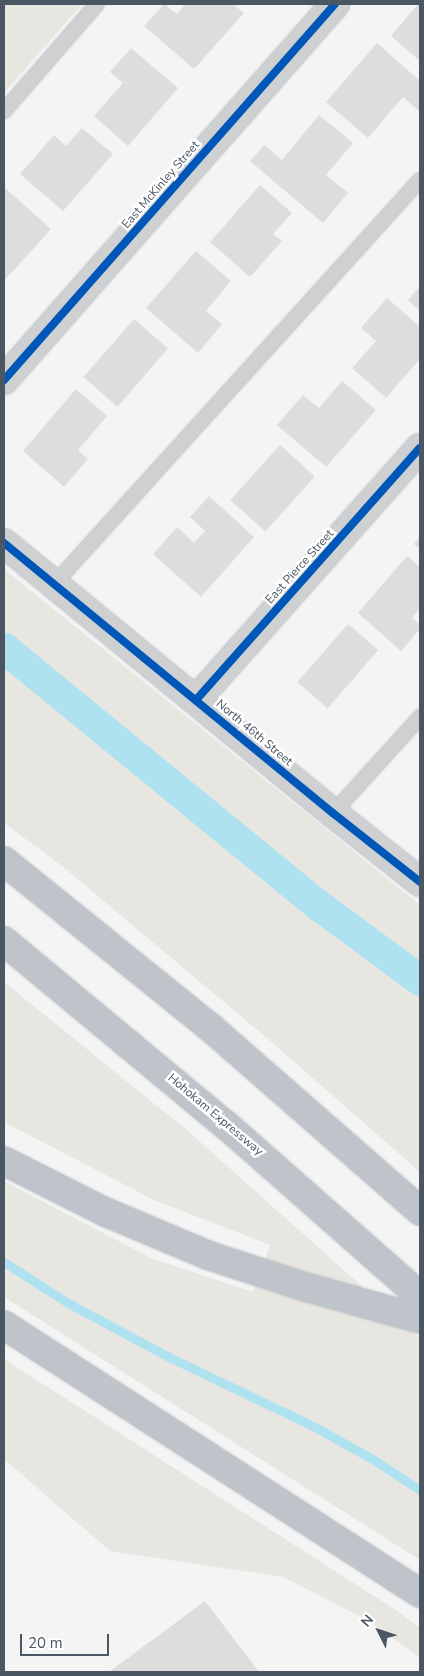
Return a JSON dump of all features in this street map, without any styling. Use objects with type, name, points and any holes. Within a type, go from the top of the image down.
[{"type":"highway","points":[[4,861],[211,1028],[420,1211]]},
{"type":"highway","name":"Hohokam Expressway","points":[[4,941],[219,1118],[420,1296]]},
{"type":"highway","points":[[4,1161],[154,1234],[262,1274],[420,1319]]},
{"type":"highway","points":[[4,1325],[419,1592]]},
{"type":"street","name":"East McKinley Street","points":[[4,380],[335,4]]},
{"type":"street","name":"East Pierce Street","points":[[196,700],[420,448]]},
{"type":"street","name":"North 46th Street","points":[[4,543],[332,813],[420,882]]},
{"type":"lane","points":[[4,111],[97,4]]},
{"type":"lane","points":[[54,584],[420,180]]},
{"type":"lane","points":[[332,813],[420,717]]},
{"type":"sand","points":[[4,4],[82,4],[4,93]]},
{"type":"sand","points":[[4,569],[420,905],[420,1172],[268,1039],[62,866],[4,823]]},
{"type":"sand","points":[[4,982],[188,1131],[420,1338],[420,1560],[4,1297],[4,1181],[151,1258],[253,1292],[270,1245],[154,1200],[4,1122]]},
{"type":"sand","points":[[4,1359],[399,1612],[420,1628],[420,1658],[369,1621],[283,1577],[110,1551],[4,1459]]},
{"type":"building","points":[[164,4],[177,14],[185,4],[233,4],[244,13],[194,69],[144,26]]},
{"type":"building","points":[[420,4],[420,61],[391,36]]},
{"type":"building","points":[[377,43],[420,81],[420,112],[403,97],[368,138],[326,102]]},
{"type":"building","points":[[131,48],[178,88],[128,146],[94,116],[123,83],[110,72]]},
{"type":"building","points":[[319,115],[353,143],[326,175],[348,193],[323,223],[250,161],[264,145],[282,160]]},
{"type":"building","points":[[82,128],[113,154],[63,211],[20,174],[54,135],[66,146]]},
{"type":"building","points":[[260,185],[292,213],[273,234],[282,241],[250,277],[210,242]]},
{"type":"building","points":[[4,187],[51,229],[4,281]]},
{"type":"building","points":[[196,251],[231,281],[206,311],[222,324],[198,353],[146,308]]},
{"type":"building","points":[[420,286],[420,311],[408,300]]},
{"type":"building","points":[[387,298],[420,327],[420,359],[386,398],[352,368],[376,341],[361,328]]},
{"type":"building","points":[[134,319],[168,349],[117,407],[83,377]]},
{"type":"building","points":[[342,381],[376,410],[326,467],[277,425],[303,395],[319,408]]},
{"type":"building","points":[[76,389],[107,416],[78,450],[88,459],[64,487],[23,451]]},
{"type":"building","points":[[280,445],[315,476],[265,531],[230,500]]},
{"type":"building","points":[[209,496],[254,537],[201,597],[153,554],[177,527],[194,543],[205,531],[190,517]]},
{"type":"building","points":[[420,537],[420,549],[414,544]]},
{"type":"building","points":[[407,556],[420,567],[420,608],[412,618],[420,625],[420,629],[401,651],[358,613]]},
{"type":"building","points":[[348,624],[378,650],[328,708],[297,682]]},
{"type":"building","points":[[205,1601],[259,1672],[109,1672],[136,1652]]},
{"type":"waterway","points":[[4,648],[321,907],[420,980]]},
{"type":"waterway","points":[[4,1262],[68,1303],[169,1357],[315,1427],[374,1460],[420,1490]]},
{"type":"cycle path","points":[[4,380],[335,4]]},
{"type":"cycle path","points":[[196,700],[420,448]]},
{"type":"cycle path","points":[[4,543],[420,882]]}]
